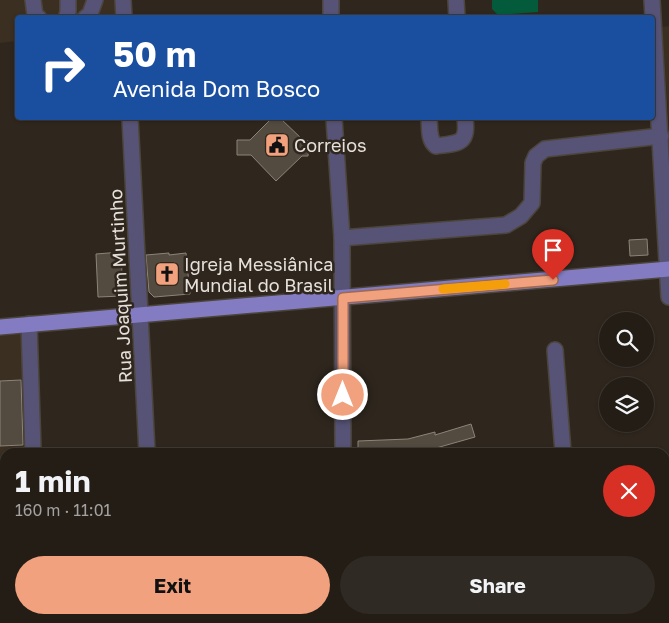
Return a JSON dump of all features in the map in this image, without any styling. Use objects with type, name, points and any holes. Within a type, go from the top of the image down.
[{"type":"main road","points":[[0,327],[668,269]]},
{"type":"street","points":[[33,0],[35,15]]},
{"type":"street","points":[[67,15],[68,0]]},
{"type":"street","points":[[89,15],[95,0]]},
{"type":"street","points":[[124,0],[124,15]]},
{"type":"street","points":[[330,0],[331,15]]},
{"type":"street","points":[[456,0],[458,15]]},
{"type":"street","points":[[652,0],[653,15]]},
{"type":"street","points":[[655,45],[669,297]]},
{"type":"street","name":"Rua Joaquim Murtinho","points":[[130,120],[147,448]]},
{"type":"street","points":[[334,120],[342,238],[343,448]]},
{"type":"street","points":[[429,120],[430,138],[436,146],[458,144],[464,138],[466,131],[465,120]]},
{"type":"street","points":[[342,238],[506,225],[521,216],[532,203],[533,163],[536,156],[546,149],[661,136]]},
{"type":"street","points":[[29,324],[34,448]]},
{"type":"street","points":[[555,350],[563,448]]},
{"type":"shaded area","points":[[0,0],[123,0],[124,15],[15,15],[15,41],[0,43]]},
{"type":"shaded area","points":[[669,26],[669,124],[662,27]]},
{"type":"shaded area","points":[[23,334],[27,448],[0,448],[0,336]]},
{"type":"green space","points":[[492,0],[538,0],[538,12],[498,15],[492,9]]},
{"type":"building","points":[[270,120],[282,120],[303,140],[309,141],[308,156],[302,156],[276,181],[251,155],[237,155],[237,140],[250,140]]},
{"type":"building","points":[[647,239],[648,255],[630,256],[629,240]]},
{"type":"building","points":[[121,252],[123,296],[98,297],[96,254]]},
{"type":"building","name":"Igreja Messiânica Mundial do Brasil","points":[[169,253],[169,255],[186,253],[190,294],[154,297],[149,292],[146,255]]},
{"type":"building","points":[[21,380],[23,445],[0,446],[0,381]]},
{"type":"building","points":[[471,424],[475,437],[436,448],[358,448],[358,441],[408,439],[435,432],[435,435]]},
{"type":"slow traffic","points":[[443,289],[505,284]]},
{"type":"place","name":"Correios","points":[[277,145]]},
{"type":"place","name":"Igreja Messiânica Mundial do Brasil","points":[[167,274]]},
{"type":"route","points":[[343,395],[343,298],[553,280]]}]
